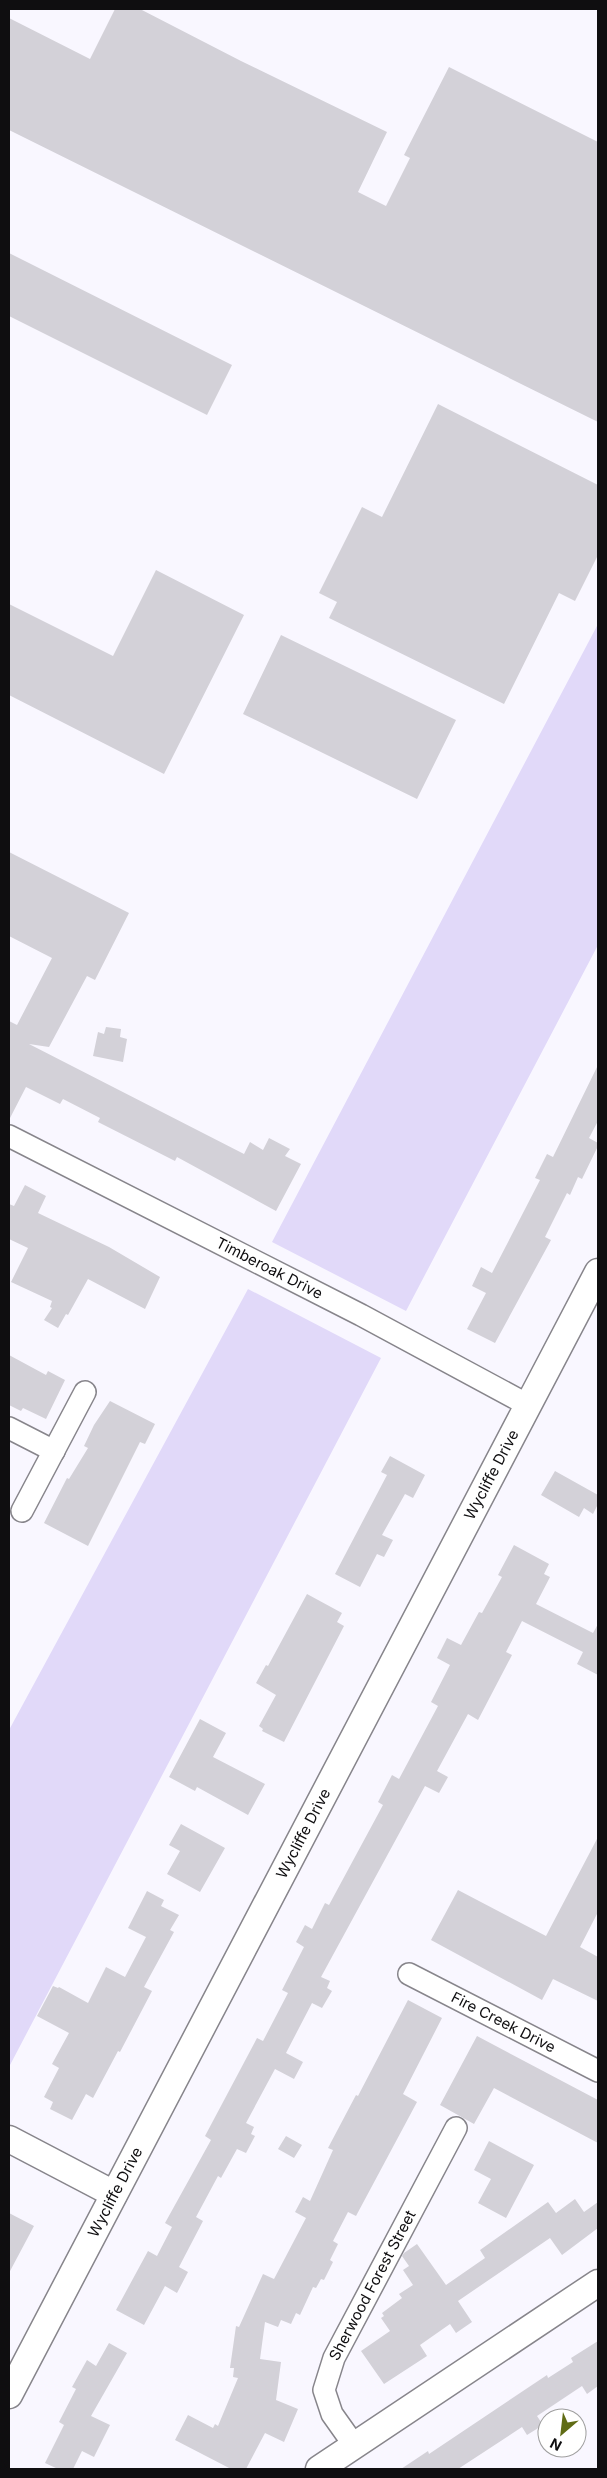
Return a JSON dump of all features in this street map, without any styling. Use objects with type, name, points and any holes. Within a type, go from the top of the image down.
[{"type":"street","name":"Timberoak Drive","points":[[9,1136],[361,1315],[528,1405]]},
{"type":"street","name":"Wycliffe Drive","points":[[9,2395],[598,1272]]},
{"type":"street","points":[[22,1511],[85,1392]]},
{"type":"street","points":[[9,1428],[54,1451]]},
{"type":"street","name":"Fire Creek Drive","points":[[410,1974],[598,2071]]},
{"type":"street","name":"Sherwood Forest Street","points":[[354,2446],[332,2414],[324,2390],[326,2382],[334,2358],[456,2128]]},
{"type":"street","points":[[9,2139],[114,2194]]},
{"type":"street","points":[[319,2469],[598,2284]]},
{"type":"shaded area","points":[[598,624],[598,945],[406,1311],[272,1242]]},
{"type":"shaded area","points":[[248,1289],[381,1358],[9,2067],[9,1730]]},
{"type":"building","points":[[115,9],[140,9],[241,61],[387,132],[358,192],[386,206],[410,158],[404,155],[449,67],[598,142],[598,422],[9,130],[9,18],[90,59]]},
{"type":"building","points":[[9,253],[232,365],[207,415],[9,316]]},
{"type":"building","points":[[438,404],[598,485],[598,555],[575,601],[559,593],[504,704],[329,618],[337,602],[319,593],[362,507],[382,517]]},
{"type":"building","points":[[156,570],[244,615],[164,774],[9,695],[9,604],[113,656]]},
{"type":"building","points":[[281,635],[456,720],[417,799],[243,714]]},
{"type":"building","points":[[9,852],[129,913],[95,980],[87,976],[49,1047],[29,1044],[244,1154],[250,1142],[263,1150],[269,1138],[290,1149],[285,1156],[301,1164],[276,1211],[177,1157],[175,1161],[98,1122],[100,1118],[63,1099],[60,1104],[26,1087],[9,1120],[9,1021],[17,1025],[52,958],[9,936]]},
{"type":"building","points":[[106,1027],[121,1029],[120,1037],[127,1039],[123,1062],[93,1056],[98,1032],[104,1034]]},
{"type":"building","points":[[598,1065],[598,1121],[589,1138],[598,1143],[598,1146],[582,1179],[578,1177],[570,1195],[567,1193],[545,1237],[551,1240],[495,1343],[467,1329],[486,1293],[472,1286],[481,1267],[492,1273],[540,1180],[535,1178],[547,1154],[553,1157]]},
{"type":"building","points":[[25,1185],[46,1196],[38,1213],[109,1247],[160,1277],[145,1309],[88,1279],[68,1315],[66,1314],[58,1328],[44,1320],[52,1308],[50,1307],[52,1301],[11,1282],[28,1248],[9,1239],[9,1204],[14,1206]]},
{"type":"building","points":[[9,1355],[46,1375],[48,1371],[65,1380],[46,1419],[23,1408],[21,1411],[9,1405]]},
{"type":"building","points":[[110,1401],[155,1424],[145,1444],[140,1442],[88,1546],[44,1523],[67,1478],[69,1479],[88,1448],[84,1446],[94,1425]]},
{"type":"building","points":[[390,1456],[425,1475],[413,1498],[405,1494],[382,1535],[393,1540],[384,1557],[377,1554],[360,1587],[335,1574],[387,1475],[381,1472]]},
{"type":"building","points":[[555,1471],[598,1495],[598,1504],[593,1514],[584,1508],[579,1517],[541,1495]]},
{"type":"building","points":[[514,1545],[549,1564],[544,1574],[550,1577],[536,1604],[593,1633],[598,1624],[598,1675],[577,1664],[583,1652],[522,1621],[506,1652],[512,1655],[478,1720],[468,1714],[437,1771],[448,1777],[439,1793],[425,1786],[321,1977],[330,1981],[327,1988],[332,1991],[322,2008],[312,2003],[286,2053],[303,2062],[294,2079],[275,2069],[246,2123],[254,2127],[251,2134],[255,2136],[246,2153],[237,2149],[221,2178],[218,2176],[196,2217],[203,2221],[179,2267],[188,2272],[177,2293],[165,2286],[144,2325],[116,2310],[148,2251],[157,2256],[172,2227],[165,2223],[211,2140],[205,2136],[257,2038],[263,2041],[288,1993],[282,1990],[304,1947],[296,1942],[305,1925],[312,1929],[325,1903],[329,1905],[383,1805],[378,1802],[392,1775],[399,1779],[438,1706],[431,1702],[450,1665],[437,1658],[447,1638],[461,1645],[479,1612],[482,1613],[502,1577],[498,1575]]},
{"type":"building","points":[[307,1594],[342,1613],[337,1622],[344,1626],[284,1742],[262,1731],[263,1729],[259,1726],[276,1695],[256,1683],[266,1665],[268,1666]]},
{"type":"building","points":[[200,1719],[226,1733],[213,1757],[265,1784],[248,1815],[197,1787],[195,1791],[169,1777]]},
{"type":"building","points":[[181,1824],[225,1848],[200,1892],[167,1874],[180,1851],[169,1845]]},
{"type":"building","points":[[598,1837],[598,1912],[580,1947],[598,1957],[598,2001],[553,1979],[542,2000],[431,1940],[458,1890],[546,1936]]},
{"type":"building","points":[[147,1891],[164,1900],[161,1906],[179,1915],[170,1930],[174,1932],[144,1987],[152,1991],[120,2052],[118,2051],[93,2098],[86,2094],[72,2120],[50,2109],[53,2102],[44,2097],[59,2068],[52,2064],[69,2033],[37,2016],[53,1986],[59,1987],[88,2003],[106,1967],[125,1977],[146,1937],[128,1928]]},
{"type":"building","points":[[408,2000],[442,2018],[403,2094],[417,2102],[356,2216],[348,2212],[333,2241],[338,2244],[330,2260],[333,2262],[324,2280],[321,2279],[316,2288],[313,2287],[300,2315],[296,2313],[291,2324],[281,2320],[278,2327],[265,2322],[260,2359],[281,2362],[276,2400],[298,2409],[284,2442],[265,2433],[246,2469],[231,2469],[175,2440],[188,2415],[213,2428],[215,2424],[218,2426],[238,2378],[233,2377],[234,2368],[230,2368],[236,2326],[239,2327],[263,2274],[274,2279],[306,2218],[295,2212],[303,2197],[310,2201],[333,2150],[328,2148],[356,2095],[358,2096]]},
{"type":"building","points":[[477,2036],[598,2100],[598,2143],[494,2088],[474,2124],[440,2105]]},
{"type":"building","points":[[286,2136],[302,2145],[294,2158],[278,2149]]},
{"type":"building","points":[[489,2141],[534,2165],[506,2218],[478,2203],[491,2179],[474,2170]]},
{"type":"building","points":[[575,2199],[584,2212],[598,2202],[598,2228],[562,2255],[550,2238],[458,2301],[472,2322],[456,2333],[450,2324],[420,2345],[427,2356],[384,2384],[361,2351],[390,2331],[381,2318],[384,2316],[382,2313],[402,2298],[399,2294],[413,2285],[403,2270],[409,2266],[402,2256],[404,2253],[417,2244],[446,2285],[485,2258],[480,2250],[548,2202],[556,2213]]},
{"type":"building","points":[[9,2213],[34,2226],[9,2273]]},
{"type":"building","points":[[598,2341],[598,2386],[587,2394],[582,2386],[549,2408],[537,2408],[537,2429],[527,2435],[522,2427],[458,2469],[401,2469],[428,2451],[429,2454],[547,2375],[548,2378],[573,2362],[571,2358]]},
{"type":"building","points":[[109,2343],[127,2353],[91,2416],[110,2425],[94,2457],[82,2451],[73,2469],[58,2469],[45,2463],[64,2425],[59,2422],[76,2389],[72,2387],[87,2360],[96,2366]]}]
